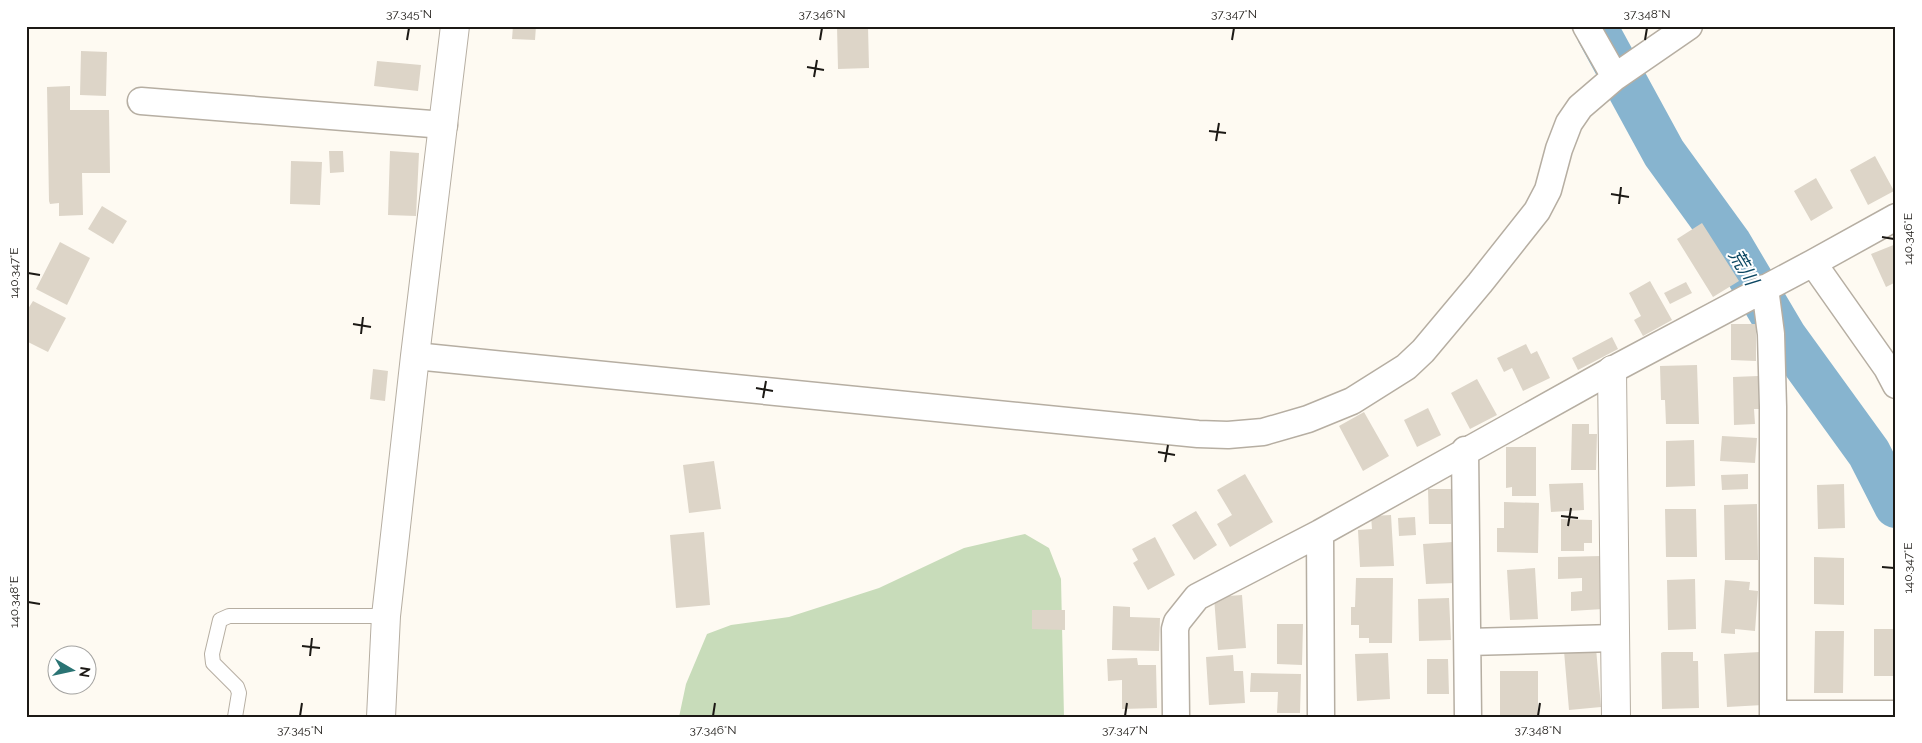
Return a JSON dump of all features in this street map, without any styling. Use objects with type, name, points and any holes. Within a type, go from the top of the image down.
[{"type":"street","points":[[380,717],[386,616],[414,356],[455,26]]},
{"type":"street","points":[[1586,26],[1615,77]]},
{"type":"street","points":[[414,356],[1198,434],[1228,435],[1263,432],[1308,419],[1352,401],[1406,367],[1419,355],[1480,284],[1537,211],[1548,190],[1559,149],[1569,123],[1580,107],[1615,77],[1689,26]]},
{"type":"street","points":[[140,101],[444,125]]},
{"type":"street","points":[[1176,717],[1175,629],[1177,622],[1192,601],[1320,533],[1465,450],[1813,264],[1896,217]]},
{"type":"street","points":[[1813,264],[1887,368],[1896,385]]},
{"type":"street","points":[[1765,288],[1771,334],[1773,407],[1773,716],[1896,714]]},
{"type":"street","points":[[1612,370],[1616,717]]},
{"type":"street","points":[[1465,450],[1468,717]]},
{"type":"street","points":[[1320,533],[1321,717]]},
{"type":"street","points":[[1468,642],[1615,638]]},
{"type":"lane","points":[[235,717],[239,693],[237,687],[213,663],[212,654],[220,620],[229,616],[386,616]]},
{"type":"green space","points":[[1025,534],[1049,548],[1061,579],[1064,717],[679,717],[686,684],[707,634],[731,625],[789,617],[879,588],[964,548]]},
{"type":"building","points":[[513,26],[536,26],[535,40],[512,39]]},
{"type":"building","points":[[837,26],[868,26],[869,68],[838,69]]},
{"type":"building","points":[[81,51],[107,52],[106,96],[80,95]]},
{"type":"building","points":[[377,61],[421,65],[418,91],[374,86]]},
{"type":"building","points":[[70,86],[70,110],[109,110],[110,173],[82,173],[83,215],[59,216],[59,203],[50,204],[49,201],[47,87]]},
{"type":"building","points":[[329,151],[343,151],[344,172],[330,173]]},
{"type":"building","points":[[390,151],[419,153],[416,216],[388,215]]},
{"type":"building","points":[[1875,156],[1894,191],[1868,205],[1850,170]]},
{"type":"building","points":[[291,161],[322,162],[320,205],[290,204]]},
{"type":"building","points":[[1816,178],[1833,208],[1811,221],[1794,191]]},
{"type":"building","points":[[102,206],[127,221],[113,244],[88,229]]},
{"type":"building","points":[[1702,223],[1739,281],[1713,297],[1677,239]]},
{"type":"building","points":[[60,242],[90,258],[67,305],[36,289]]},
{"type":"building","points":[[1896,244],[1896,282],[1886,287],[1871,254]]},
{"type":"building","points":[[1650,281],[1672,320],[1643,336],[1634,320],[1641,316],[1629,293]]},
{"type":"building","points":[[1686,282],[1692,293],[1670,304],[1664,293]]},
{"type":"building","points":[[33,301],[66,318],[48,352],[26,341],[26,312]]},
{"type":"building","points":[[1731,324],[1756,324],[1756,361],[1731,360]]},
{"type":"building","points":[[1612,337],[1618,349],[1578,370],[1572,358]]},
{"type":"building","points":[[1526,344],[1531,354],[1537,351],[1550,378],[1523,391],[1512,368],[1504,372],[1497,358]]},
{"type":"building","points":[[1697,365],[1699,424],[1666,424],[1665,400],[1661,400],[1660,366]]},
{"type":"building","points":[[373,369],[388,371],[385,401],[370,399]]},
{"type":"building","points":[[1758,376],[1759,409],[1754,409],[1755,424],[1734,425],[1733,377]]},
{"type":"building","points":[[1477,379],[1497,415],[1470,429],[1451,393]]},
{"type":"building","points":[[1428,408],[1441,435],[1417,447],[1404,420]]},
{"type":"building","points":[[1364,412],[1389,456],[1363,471],[1339,426]]},
{"type":"building","points":[[1572,424],[1589,424],[1589,434],[1597,434],[1596,470],[1571,470]]},
{"type":"building","points":[[1722,436],[1757,438],[1755,463],[1720,461]]},
{"type":"building","points":[[1694,440],[1695,486],[1666,487],[1666,441]]},
{"type":"building","points":[[1506,447],[1536,447],[1536,496],[1512,496],[1512,487],[1506,488]]},
{"type":"building","points":[[714,461],[721,509],[689,513],[683,465]]},
{"type":"building","points":[[1245,474],[1273,522],[1230,547],[1217,524],[1232,515],[1217,490]]},
{"type":"building","points":[[1748,474],[1748,489],[1722,490],[1721,475]]},
{"type":"building","points":[[1583,483],[1584,510],[1551,512],[1549,484]]},
{"type":"building","points":[[1844,484],[1845,528],[1818,529],[1817,485]]},
{"type":"building","points":[[1428,489],[1451,489],[1451,524],[1429,524]]},
{"type":"building","points":[[1504,502],[1539,503],[1538,553],[1497,552],[1497,528],[1504,528]]},
{"type":"building","points":[[1757,504],[1758,560],[1725,560],[1724,505]]},
{"type":"building","points":[[1665,509],[1696,509],[1697,557],[1666,557]]},
{"type":"building","points":[[1196,511],[1217,545],[1194,560],[1172,525]]},
{"type":"building","points":[[1391,515],[1394,566],[1360,567],[1358,530],[1372,529],[1371,516]]},
{"type":"building","points":[[1415,517],[1416,535],[1399,536],[1398,518]]},
{"type":"building","points":[[1561,519],[1592,520],[1592,543],[1584,543],[1584,551],[1561,551]]},
{"type":"building","points":[[704,532],[710,605],[676,608],[670,535]]},
{"type":"building","points":[[1155,537],[1175,575],[1148,590],[1133,563],[1138,560],[1132,549]]},
{"type":"building","points":[[1453,542],[1456,583],[1426,584],[1423,544]]},
{"type":"building","points":[[1601,556],[1603,609],[1571,611],[1571,592],[1582,591],[1582,578],[1558,579],[1558,557]]},
{"type":"building","points":[[1814,557],[1844,558],[1844,605],[1814,604]]},
{"type":"building","points":[[1535,568],[1538,619],[1510,620],[1507,570]]},
{"type":"building","points":[[1356,578],[1393,578],[1392,643],[1369,643],[1369,638],[1359,638],[1359,625],[1351,625],[1351,607],[1355,607]]},
{"type":"building","points":[[1695,579],[1696,629],[1668,630],[1667,580]]},
{"type":"building","points":[[1725,580],[1750,582],[1749,590],[1758,591],[1755,631],[1735,629],[1735,634],[1721,633]]},
{"type":"building","points":[[1242,595],[1246,648],[1218,650],[1214,597]]},
{"type":"building","points":[[1449,598],[1451,640],[1419,641],[1418,599]]},
{"type":"building","points":[[1113,606],[1130,607],[1130,617],[1160,618],[1159,651],[1112,650]]},
{"type":"building","points":[[1032,610],[1065,610],[1065,630],[1032,629]]},
{"type":"building","points":[[1277,624],[1303,624],[1302,665],[1277,664]]},
{"type":"building","points":[[1874,629],[1896,629],[1896,676],[1874,676]]},
{"type":"building","points":[[1815,631],[1844,631],[1843,693],[1814,693]]},
{"type":"building","points":[[1596,648],[1601,707],[1569,710],[1564,651]]},
{"type":"building","points":[[1693,652],[1693,661],[1698,661],[1699,708],[1662,709],[1661,653]]},
{"type":"building","points":[[1760,652],[1763,705],[1727,707],[1724,654]]},
{"type":"building","points":[[1388,653],[1390,699],[1357,701],[1355,654]]},
{"type":"building","points":[[1233,655],[1234,671],[1243,671],[1245,703],[1209,705],[1206,657]]},
{"type":"building","points":[[1137,658],[1138,665],[1156,665],[1157,708],[1122,709],[1122,680],[1108,681],[1107,659]]},
{"type":"building","points":[[1427,659],[1448,659],[1449,694],[1427,694]]},
{"type":"building","points":[[1500,671],[1538,671],[1538,717],[1500,717]]},
{"type":"building","points":[[1251,673],[1301,674],[1300,713],[1277,713],[1278,692],[1250,692]]},
{"type":"waterway","name":"荒川","points":[[1598,32],[1664,153],[1730,244],[1785,337],[1869,453],[1896,506]]}]
